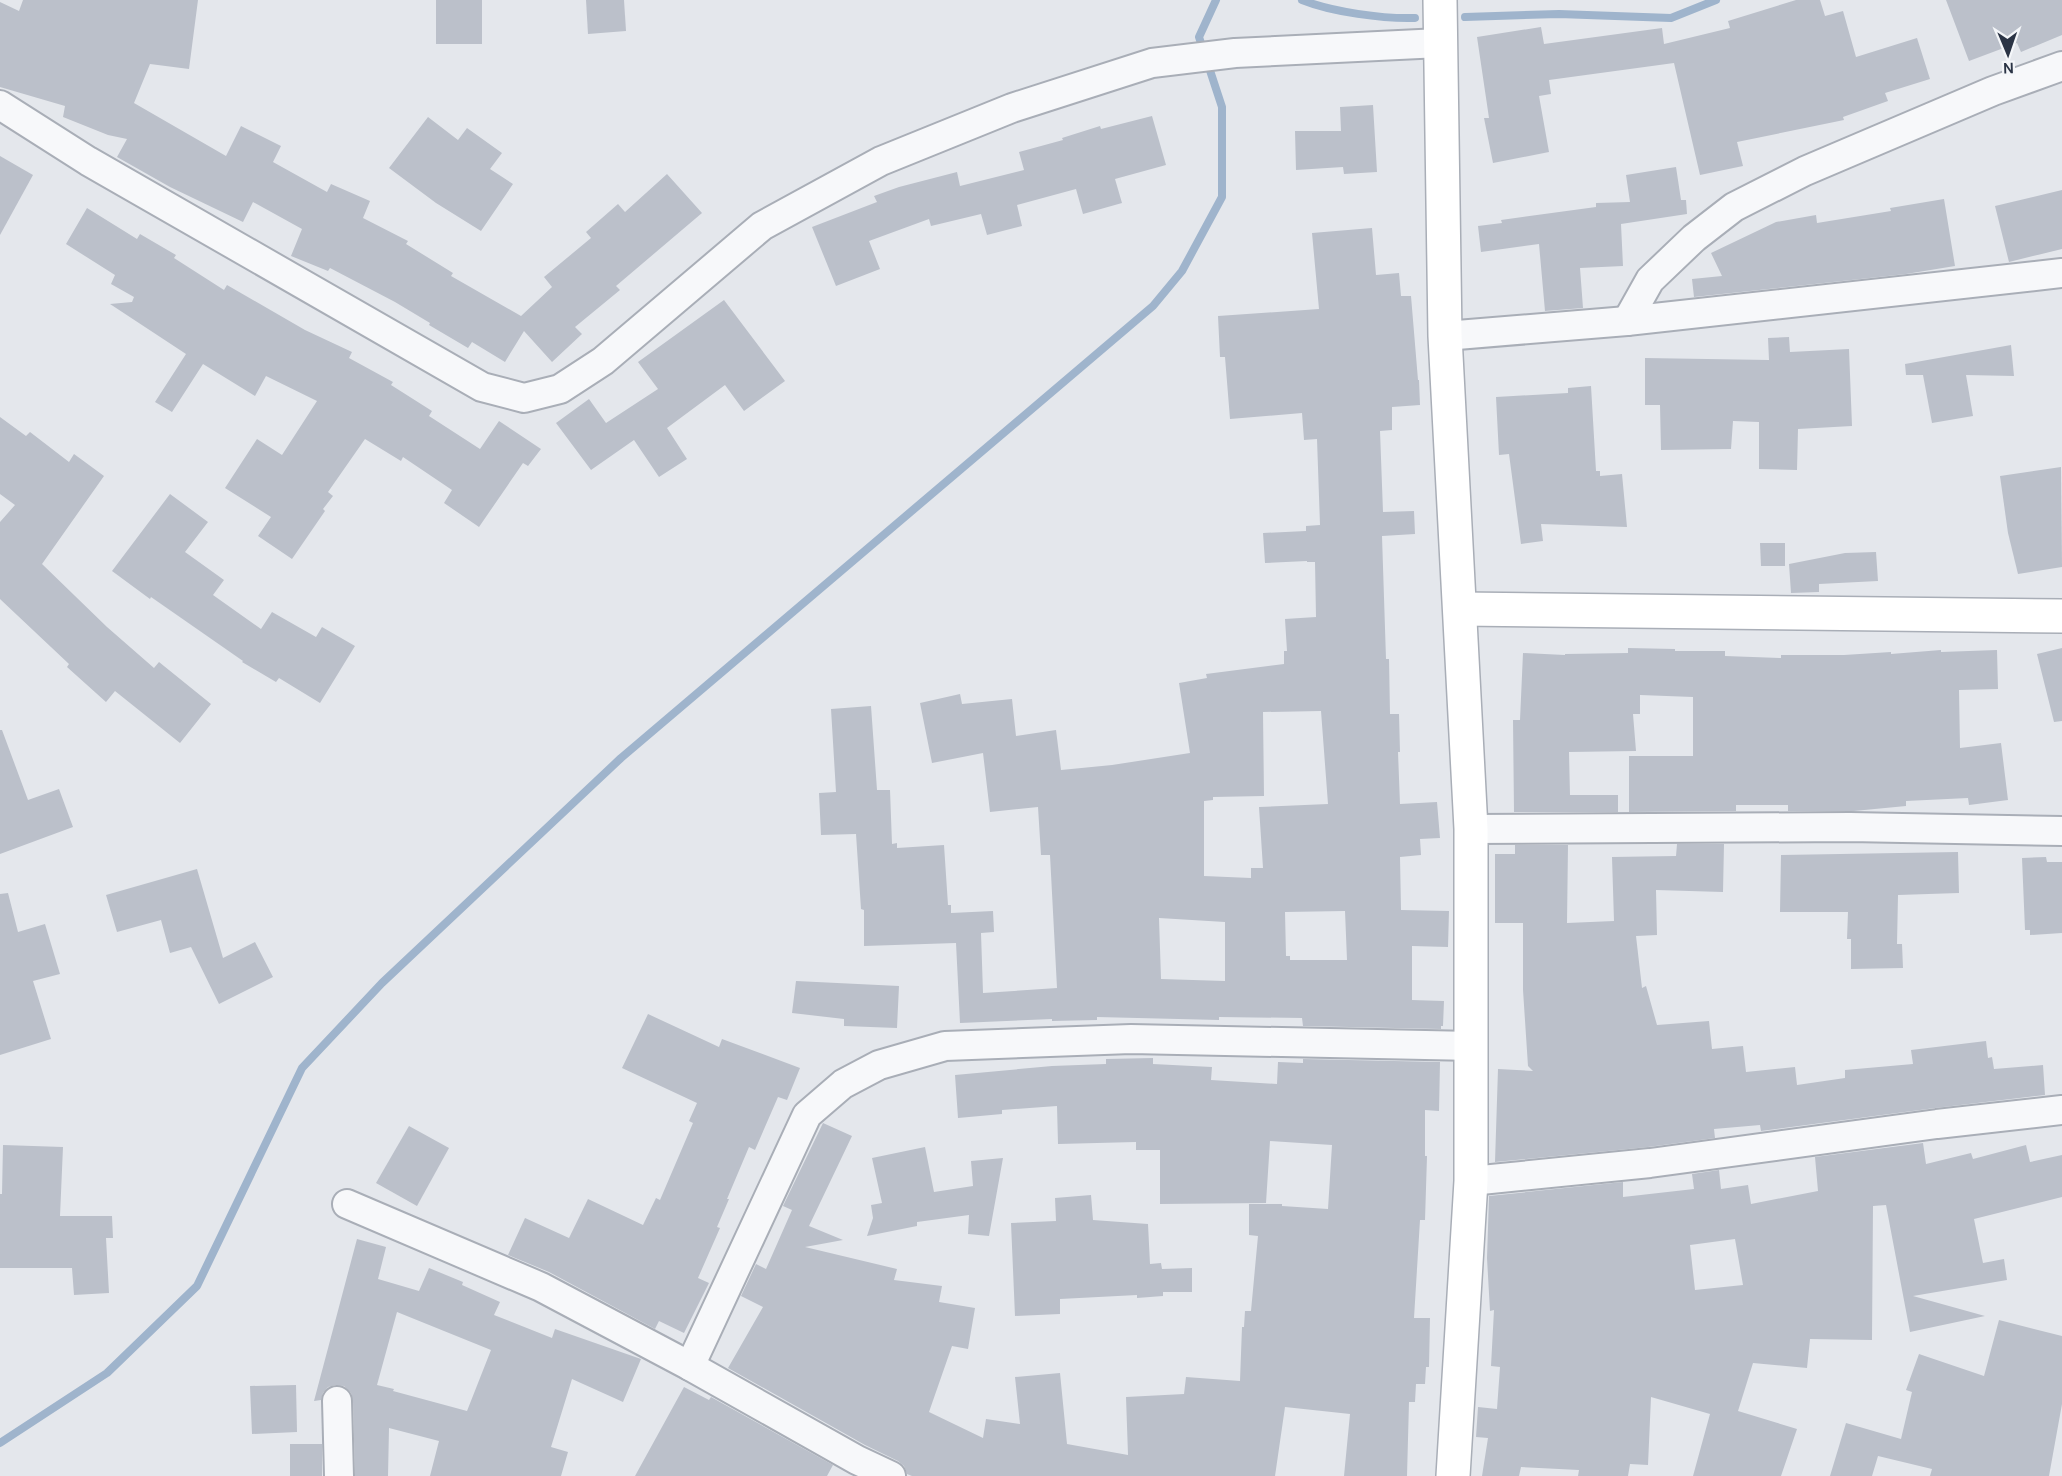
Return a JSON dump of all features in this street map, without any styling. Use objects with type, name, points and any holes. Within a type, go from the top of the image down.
[{"type":"main road","points":[[1440,0],[1445,336],[1471,829],[1473,1046],[1471,1181],[1453,1476]]},
{"type":"main road","points":[[1460,609],[2062,616]]},
{"type":"street","points":[[0,105],[88,161],[482,387],[524,398],[560,389],[603,361],[762,226],[881,161],[1012,108],[1152,63],[1235,53],[1440,43]]},
{"type":"street","points":[[1627,321],[1650,280],[1694,238],[1734,207],[1805,171],[1993,91],[2062,66]]},
{"type":"street","points":[[1445,336],[1627,321],[2062,273]]},
{"type":"street","points":[[1471,829],[1850,827],[2062,831]]},
{"type":"street","points":[[690,1366],[807,1115],[843,1084],[879,1065],[945,1046],[1131,1039],[1473,1046]]},
{"type":"street","points":[[1471,1181],[1650,1163],[1937,1124],[2062,1110]]},
{"type":"street","points":[[346,1204],[541,1287],[690,1366],[857,1460],[891,1476]]},
{"type":"street","points":[[337,1401],[339,1476]]},
{"type":"building","points":[[23,0],[198,0],[189,69],[150,64],[134,103],[226,156],[241,126],[281,146],[273,162],[327,192],[331,184],[370,201],[363,218],[408,241],[406,244],[453,273],[451,276],[521,316],[552,287],[544,277],[591,238],[586,232],[618,204],[625,212],[667,174],[702,213],[616,286],[620,290],[575,327],[582,334],[552,362],[524,331],[505,362],[472,342],[468,348],[395,302],[330,268],[328,271],[291,256],[302,229],[253,202],[243,222],[170,187],[117,157],[127,139],[108,135],[63,117],[65,106],[0,87],[0,2],[19,11]]},
{"type":"building","points":[[436,0],[482,0],[482,44],[436,44]]},
{"type":"building","points":[[586,0],[624,0],[626,31],[588,34]]},
{"type":"building","points":[[1796,0],[1820,0],[1825,16],[1843,11],[1856,57],[1917,38],[1930,79],[1885,93],[1888,101],[1843,117],[1844,120],[1737,142],[1743,166],[1700,175],[1674,63],[1549,80],[1551,94],[1539,96],[1549,152],[1493,163],[1484,118],[1489,118],[1477,37],[1541,27],[1544,44],[1662,28],[1664,44],[1730,28],[1728,21]]},
{"type":"building","points":[[1946,0],[2062,0],[2062,35],[2021,52],[2017,43],[1969,61]]},
{"type":"building","points":[[1373,105],[1377,172],[1344,174],[1343,167],[1296,170],[1295,131],[1341,131],[1340,107]]},
{"type":"building","points":[[1152,116],[1166,165],[1115,179],[1122,203],[1083,214],[1076,189],[1017,205],[1022,226],[987,235],[981,214],[931,226],[929,219],[869,241],[880,269],[836,286],[812,227],[877,202],[874,196],[899,187],[957,172],[960,186],[1024,170],[1019,152],[1063,140],[1062,138],[1100,126],[1101,129]]},
{"type":"building","points":[[428,117],[458,140],[467,128],[502,153],[490,169],[513,184],[481,231],[436,203],[389,168]]},
{"type":"building","points":[[0,156],[33,175],[0,235]]},
{"type":"building","points":[[1676,167],[1681,200],[1686,200],[1687,214],[1621,224],[1623,266],[1580,268],[1583,308],[1545,311],[1539,244],[1481,252],[1478,226],[1502,223],[1501,220],[1596,207],[1596,203],[1630,202],[1626,175]]},
{"type":"building","points":[[2062,190],[2062,249],[2009,262],[1995,206]]},
{"type":"building","points":[[1944,199],[1955,266],[1906,274],[1694,297],[1692,279],[1722,276],[1711,253],[1776,222],[1816,215],[1817,223],[1891,211],[1890,208]]},
{"type":"building","points":[[87,208],[137,239],[140,234],[176,255],[174,258],[224,290],[227,285],[305,330],[352,352],[349,358],[393,382],[391,385],[432,411],[429,416],[480,449],[499,421],[541,449],[528,466],[523,463],[479,527],[444,503],[452,490],[403,457],[401,461],[365,439],[328,492],[333,496],[323,509],[325,511],[292,559],[258,536],[271,517],[225,488],[257,439],[282,455],[317,401],[266,376],[255,396],[203,364],[172,412],[155,402],[186,354],[110,304],[132,302],[134,297],[111,284],[115,275],[66,244]]},
{"type":"building","points":[[1372,228],[1376,275],[1399,273],[1401,296],[1411,296],[1420,405],[1392,407],[1392,430],[1380,431],[1383,512],[1414,511],[1415,534],[1382,536],[1386,659],[1389,659],[1390,714],[1399,714],[1400,804],[1437,802],[1440,838],[1420,839],[1421,855],[1400,857],[1401,910],[1449,911],[1448,947],[1412,946],[1412,1000],[1444,1001],[1443,1026],[1441,1029],[1303,1026],[1302,1018],[1219,1017],[1219,1020],[1097,1017],[1097,1020],[1052,1021],[1052,1019],[960,1023],[956,943],[864,946],[864,910],[861,909],[856,834],[821,835],[819,793],[836,792],[831,709],[871,706],[877,790],[890,790],[892,844],[897,843],[897,848],[944,845],[948,905],[951,905],[951,913],[993,911],[994,932],[981,933],[983,993],[1057,988],[1050,855],[1041,855],[1038,807],[990,812],[983,753],[932,763],[920,703],[960,694],[962,704],[1012,699],[1016,736],[1056,730],[1061,770],[1112,765],[1190,753],[1179,683],[1207,678],[1206,674],[1284,664],[1284,651],[1287,651],[1285,619],[1316,617],[1315,562],[1265,563],[1263,533],[1306,531],[1306,526],[1320,525],[1317,439],[1304,440],[1302,413],[1230,419],[1225,357],[1220,357],[1218,316],[1319,309],[1312,233]],"holes":[[[1321,711],[1328,804],[1259,807],[1263,868],[1251,868],[1251,878],[1204,876],[1204,801],[1213,800],[1213,797],[1264,796],[1263,712]],[[1345,911],[1347,960],[1290,960],[1290,956],[1286,956],[1285,912]],[[1159,918],[1225,922],[1225,981],[1161,979]]]},
{"type":"building","points":[[724,300],[785,381],[744,411],[725,385],[667,428],[687,459],[659,477],[634,440],[591,470],[556,423],[589,399],[606,423],[658,389],[638,362]]},
{"type":"building","points":[[1789,337],[1790,352],[1849,349],[1852,426],[1798,429],[1797,470],[1759,469],[1759,422],[1733,421],[1731,449],[1661,450],[1660,405],[1645,405],[1645,358],[1769,360],[1768,338]]},
{"type":"building","points":[[2011,345],[2014,376],[1966,375],[1973,416],[1932,423],[1923,375],[1906,375],[1905,364]]},
{"type":"building","points":[[1591,386],[1596,471],[1600,471],[1600,476],[1622,474],[1627,527],[1541,524],[1543,541],[1521,544],[1509,454],[1499,455],[1496,397],[1568,393],[1568,388]]},
{"type":"building","points":[[0,417],[26,436],[30,432],[69,462],[74,454],[104,476],[42,564],[107,627],[154,668],[159,662],[211,704],[180,743],[115,691],[106,702],[67,667],[69,664],[0,599],[0,522],[15,505],[0,494]]},
{"type":"building","points":[[2061,467],[2062,567],[2018,574],[2008,533],[2000,476]]},
{"type":"building","points":[[170,494],[208,522],[185,552],[224,580],[213,595],[261,629],[272,612],[316,637],[322,627],[355,646],[320,703],[279,678],[276,682],[242,662],[112,571]]},
{"type":"building","points":[[1760,543],[1785,543],[1785,566],[1761,566]]},
{"type":"building","points":[[1876,552],[1878,581],[1819,584],[1819,592],[1791,593],[1789,564],[1845,553]]},
{"type":"building","points":[[1628,648],[1725,651],[1725,656],[1781,658],[1781,655],[1997,650],[1998,689],[1959,690],[1960,748],[2001,743],[2008,800],[1969,805],[1968,798],[1906,801],[1906,806],[1854,811],[1788,811],[1788,805],[1736,805],[1736,811],[1629,812],[1629,756],[1693,756],[1693,697],[1640,695],[1640,714],[1633,714],[1636,751],[1569,752],[1570,795],[1618,795],[1618,812],[1514,812],[1513,720],[1520,720],[1523,653],[1565,655],[1628,653]]},
{"type":"building","points":[[2062,648],[2062,721],[2054,722],[2037,654]]},
{"type":"building","points":[[0,730],[2,730],[28,800],[59,789],[73,827],[0,854]]},
{"type":"building","points":[[1677,844],[1724,844],[1723,892],[1656,890],[1657,935],[1636,936],[1642,988],[1646,986],[1657,1025],[1709,1021],[1712,1049],[1743,1046],[1746,1072],[1795,1067],[1797,1085],[1845,1078],[1845,1070],[1913,1064],[1911,1050],[1986,1041],[1988,1058],[1992,1057],[1994,1069],[2043,1065],[2045,1095],[1761,1131],[1760,1125],[1714,1129],[1715,1138],[1495,1162],[1498,1069],[1533,1071],[1528,1066],[1523,990],[1523,923],[1495,923],[1495,854],[1515,854],[1515,845],[1568,845],[1567,923],[1614,921],[1612,857],[1676,856]]},
{"type":"building","points":[[1958,852],[1959,893],[1898,895],[1897,944],[1902,944],[1903,968],[1851,969],[1851,939],[1847,939],[1848,912],[1780,912],[1781,855]]},
{"type":"building","points":[[2046,857],[2047,862],[2062,862],[2062,933],[2030,935],[2030,930],[2025,930],[2022,858]]},
{"type":"building","points":[[197,869],[223,958],[255,942],[273,977],[219,1004],[191,947],[170,953],[161,920],[117,932],[106,895]]},
{"type":"building","points":[[8,893],[18,932],[45,924],[60,974],[33,981],[51,1039],[0,1055],[0,894]]},
{"type":"building","points":[[796,981],[899,986],[897,1028],[844,1026],[844,1019],[792,1013]]},
{"type":"building","points":[[648,1014],[719,1047],[722,1039],[800,1068],[787,1100],[778,1097],[755,1150],[749,1147],[727,1199],[729,1199],[717,1227],[720,1228],[698,1278],[709,1283],[684,1333],[659,1321],[655,1329],[549,1272],[508,1255],[525,1218],[569,1238],[588,1199],[643,1225],[656,1198],[660,1200],[693,1123],[689,1121],[697,1103],[622,1068]]},
{"type":"building","points":[[1153,1058],[1153,1064],[1212,1067],[1211,1080],[1277,1084],[1278,1062],[1303,1063],[1303,1059],[1440,1062],[1439,1111],[1425,1110],[1425,1156],[1427,1156],[1425,1220],[1420,1220],[1414,1318],[1430,1318],[1429,1367],[1426,1367],[1425,1384],[1416,1384],[1415,1402],[1409,1402],[1407,1476],[1344,1476],[1350,1414],[1285,1407],[1275,1476],[912,1476],[907,1474],[904,1466],[898,1461],[865,1445],[728,1368],[763,1307],[741,1296],[756,1264],[766,1269],[792,1210],[783,1206],[823,1123],[852,1136],[809,1226],[843,1240],[805,1247],[897,1269],[894,1280],[942,1286],[939,1302],[975,1308],[968,1349],[952,1346],[929,1412],[983,1438],[986,1419],[1020,1424],[1015,1377],[1060,1373],[1067,1444],[1128,1455],[1126,1397],[1184,1394],[1186,1377],[1240,1381],[1242,1327],[1244,1327],[1245,1311],[1251,1311],[1258,1236],[1249,1235],[1249,1204],[1282,1204],[1282,1206],[1328,1209],[1332,1145],[1270,1141],[1266,1203],[1160,1204],[1160,1150],[1136,1150],[1136,1142],[1058,1144],[1057,1106],[1002,1110],[1002,1114],[958,1118],[955,1075],[1052,1066],[1106,1064],[1106,1059]]},
{"type":"building","points":[[409,1126],[449,1148],[417,1206],[376,1183]]},
{"type":"building","points":[[1923,1143],[1926,1164],[1971,1153],[1973,1159],[2026,1145],[2030,1162],[2062,1155],[2062,1197],[1974,1219],[1983,1263],[2004,1259],[2007,1280],[1913,1296],[1985,1316],[1910,1332],[1886,1205],[1873,1206],[1872,1340],[1810,1339],[1807,1368],[1753,1363],[1738,1411],[1797,1429],[1781,1476],[1693,1476],[1710,1414],[1651,1397],[1648,1465],[1630,1464],[1628,1476],[1578,1476],[1579,1470],[1521,1467],[1519,1476],[1482,1476],[1488,1438],[1476,1437],[1478,1407],[1497,1409],[1500,1367],[1491,1366],[1494,1310],[1490,1311],[1487,1258],[1489,1196],[1623,1182],[1623,1197],[1694,1189],[1692,1174],[1719,1170],[1721,1189],[1748,1185],[1751,1204],[1818,1191],[1815,1157]],"holes":[[[1735,1239],[1743,1285],[1695,1290],[1690,1245]]]},
{"type":"building","points":[[3,1145],[63,1147],[60,1216],[112,1216],[113,1238],[106,1238],[109,1293],[74,1295],[72,1268],[0,1268],[0,1194],[2,1194]]},
{"type":"building","points":[[925,1147],[934,1192],[973,1186],[971,1161],[1003,1158],[989,1236],[968,1234],[969,1215],[917,1222],[917,1226],[867,1236],[873,1218],[871,1205],[882,1203],[872,1158]]},
{"type":"building","points":[[1091,1195],[1093,1220],[1148,1224],[1150,1264],[1161,1263],[1162,1269],[1192,1268],[1192,1292],[1163,1292],[1163,1296],[1137,1298],[1137,1295],[1060,1299],[1060,1314],[1015,1316],[1011,1223],[1056,1221],[1055,1198]]},
{"type":"building","points":[[357,1239],[386,1247],[378,1279],[419,1291],[429,1268],[463,1282],[462,1285],[500,1302],[494,1315],[552,1338],[555,1329],[641,1359],[623,1402],[572,1379],[551,1447],[568,1452],[561,1476],[430,1476],[439,1441],[389,1428],[388,1476],[355,1476],[351,1393],[344,1386],[336,1385],[328,1387],[321,1400],[314,1401]],"holes":[[[397,1312],[491,1350],[467,1411],[377,1385]]]},
{"type":"building","points":[[1999,1320],[2062,1336],[2062,1404],[2049,1476],[1930,1476],[1932,1469],[1878,1456],[1872,1476],[1830,1476],[1846,1423],[1901,1439],[1912,1392],[1906,1390],[1919,1354],[1984,1376]]},
{"type":"building","points":[[296,1385],[297,1432],[252,1434],[250,1386]]},
{"type":"building","points":[[684,1387],[709,1400],[711,1397],[833,1465],[827,1476],[635,1476]]},
{"type":"building","points":[[290,1444],[322,1444],[322,1476],[290,1476]]},
{"type":"waterway","points":[[0,1443],[107,1373],[197,1286],[302,1068],[382,983],[621,758],[1153,306],[1182,271],[1222,197],[1222,107],[1199,37],[1216,0]]},
{"type":"waterway","points":[[1302,0],[1358,14],[1415,18]]},
{"type":"waterway","points":[[1465,17],[1559,14],[1671,18],[1716,0]]}]
